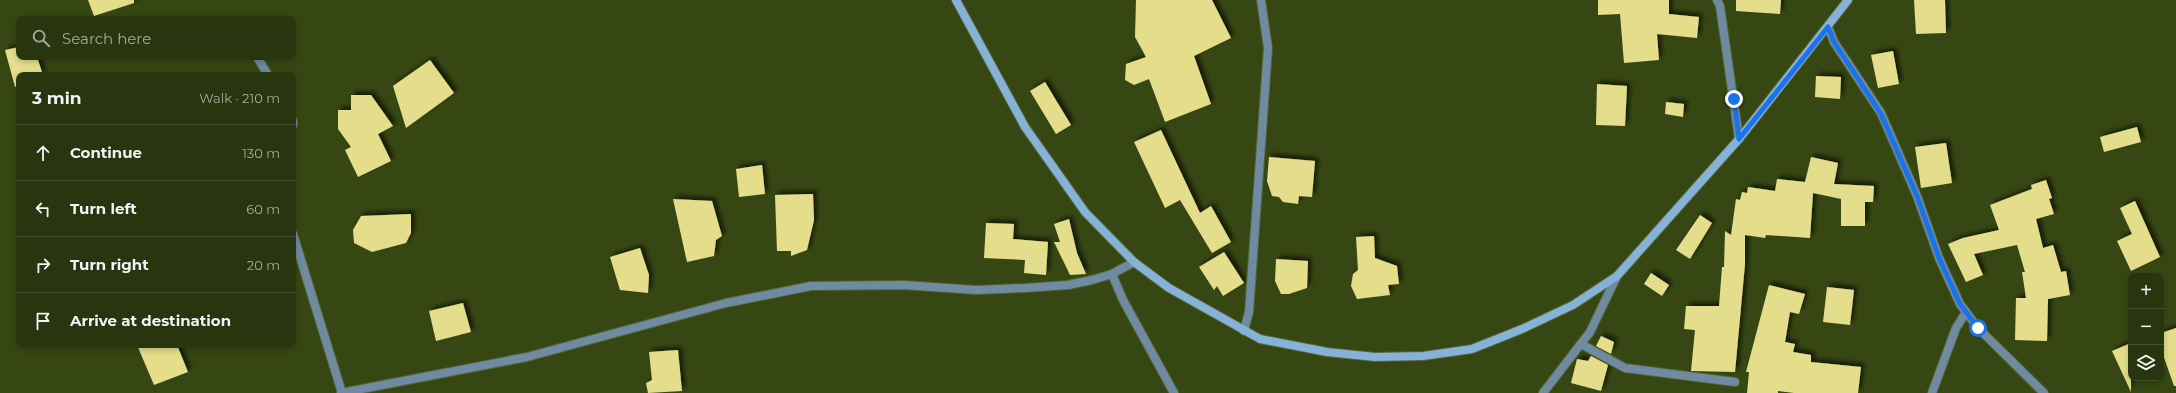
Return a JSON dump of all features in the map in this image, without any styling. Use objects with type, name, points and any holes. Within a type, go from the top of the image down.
[{"type":"main road","points":[[956,0],[1026,127],[1084,212],[1134,262],[1169,288],[1260,339],[1327,352],[1375,357],[1423,356],[1472,349],[1522,329],[1573,305],[1617,276],[1739,139],[1848,0]]},
{"type":"street","points":[[1244,331],[1248,312],[1268,48],[1261,0]]},
{"type":"street","points":[[1717,0],[1720,6],[1739,139]]},
{"type":"street","points":[[1828,27],[1834,42],[1881,114],[1917,196],[1939,258],[1960,304],[1978,328],[2044,393]]},
{"type":"street","points":[[259,60],[266,72]]},
{"type":"street","points":[[296,244],[341,393],[527,357],[726,303],[811,286],[903,286],[976,290],[1068,285],[1112,274],[1134,262]]},
{"type":"street","points":[[1112,274],[1123,300],[1174,393]]},
{"type":"street","points":[[1543,393],[1590,332],[1617,276]]},
{"type":"street","points":[[1932,393],[1956,328],[1966,312]]},
{"type":"street","points":[[1581,344],[1625,368],[1735,382]]},
{"type":"building","points":[[88,0],[134,0],[134,3],[94,16]]},
{"type":"building","points":[[1136,0],[1212,0],[1231,38],[1194,56],[1211,104],[1165,122],[1149,79],[1134,85],[1125,80],[1126,64],[1146,57],[1135,37]]},
{"type":"building","points":[[1598,0],[1669,0],[1669,14],[1699,17],[1697,38],[1657,34],[1659,60],[1624,63],[1620,14],[1598,15]]},
{"type":"building","points":[[1736,0],[1781,0],[1780,14],[1736,11]]},
{"type":"building","points":[[1914,0],[1945,0],[1946,33],[1916,34]]},
{"type":"building","points":[[16,48],[16,60],[38,60],[42,72],[16,72],[15,87],[5,50]]},
{"type":"building","points":[[1893,51],[1899,84],[1878,88],[1871,55]]},
{"type":"building","points":[[430,60],[454,93],[406,128],[393,86]]},
{"type":"building","points":[[1816,76],[1841,77],[1840,99],[1815,97]]},
{"type":"building","points":[[1045,82],[1071,125],[1056,134],[1030,91]]},
{"type":"building","points":[[1597,84],[1627,86],[1625,126],[1596,125]]},
{"type":"building","points":[[351,95],[371,95],[393,126],[378,134],[391,161],[358,177],[345,150],[351,147],[338,129],[338,110],[351,110]]},
{"type":"building","points":[[1666,102],[1684,104],[1683,117],[1665,114]]},
{"type":"building","points":[[2137,127],[2141,142],[2104,152],[2100,137]]},
{"type":"building","points":[[1161,130],[1200,213],[1211,206],[1231,242],[1212,253],[1180,200],[1165,208],[1134,142]]},
{"type":"building","points":[[1946,143],[1952,183],[1921,188],[1915,147]]},
{"type":"building","points":[[1269,157],[1315,161],[1312,197],[1299,196],[1298,204],[1283,202],[1279,197],[1272,196],[1267,181]]},
{"type":"building","points":[[1811,157],[1838,163],[1834,184],[1874,186],[1873,202],[1865,202],[1865,226],[1841,226],[1841,199],[1813,193],[1810,238],[1766,235],[1765,238],[1745,235],[1745,264],[1735,372],[1691,371],[1695,330],[1684,329],[1686,306],[1719,306],[1722,267],[1724,267],[1725,231],[1731,235],[1736,199],[1740,200],[1742,192],[1747,193],[1748,187],[1775,191],[1777,179],[1805,182]]},
{"type":"building","points":[[762,165],[765,194],[739,197],[736,169]]},
{"type":"building","points":[[2046,180],[2052,198],[2049,199],[2054,214],[2036,219],[2043,248],[2053,245],[2061,272],[2066,271],[2070,295],[2048,299],[2047,341],[2015,340],[2016,298],[2026,298],[2022,272],[2025,272],[2017,245],[1974,254],[1983,275],[1966,282],[1948,244],[1963,238],[1999,230],[1990,205],[2032,189],[2031,185]]},
{"type":"building","points":[[813,194],[814,220],[807,250],[791,256],[791,251],[777,251],[775,195]]},
{"type":"building","points":[[673,199],[712,201],[722,236],[716,240],[714,256],[687,262]]},
{"type":"building","points":[[2135,201],[2160,257],[2131,271],[2117,241],[2132,234],[2120,208]]},
{"type":"building","points":[[411,214],[411,233],[406,243],[372,252],[354,243],[353,230],[361,216]]},
{"type":"building","points":[[1700,215],[1712,223],[1690,259],[1676,250]]},
{"type":"building","points":[[1069,219],[1077,253],[1086,274],[1070,275],[1054,242],[1060,242],[1054,224]]},
{"type":"building","points":[[986,223],[1014,224],[1013,239],[1048,242],[1046,275],[1024,273],[1025,260],[984,258]]},
{"type":"building","points":[[1374,236],[1375,258],[1397,266],[1399,284],[1388,285],[1390,295],[1357,299],[1351,286],[1353,274],[1358,270],[1356,237]]},
{"type":"building","points":[[640,248],[649,275],[648,293],[620,290],[610,257]]},
{"type":"building","points":[[1224,252],[1244,283],[1223,296],[1217,286],[1214,290],[1199,267]]},
{"type":"building","points":[[1276,259],[1308,261],[1307,288],[1289,294],[1281,294],[1275,281]]},
{"type":"building","points":[[1651,273],[1669,285],[1662,296],[1644,284]]},
{"type":"building","points":[[1769,285],[1805,294],[1799,314],[1790,312],[1785,342],[1795,344],[1793,352],[1811,355],[1811,362],[1861,367],[1858,393],[1794,393],[1778,391],[1778,393],[1747,393],[1749,372],[1746,372]]},
{"type":"building","points":[[1827,287],[1854,290],[1850,325],[1823,322]]},
{"type":"building","points":[[463,303],[471,332],[436,341],[429,311]]},
{"type":"building","points":[[2176,328],[2176,386],[2174,386],[2164,358],[2164,332]]},
{"type":"building","points":[[1601,336],[1614,342],[1611,354],[1596,346]]},
{"type":"building","points":[[2128,344],[2128,381],[2131,381],[2131,392],[2112,351]]},
{"type":"building","points":[[138,348],[178,348],[188,372],[154,385]]},
{"type":"building","points":[[678,350],[682,391],[648,393],[646,383],[652,380],[649,352]]},
{"type":"building","points":[[1591,356],[1608,365],[1601,391],[1571,383],[1577,359],[1588,361]]},
{"type":"route","points":[[1734,99],[1739,139],[1828,27],[1834,42],[1881,114],[1917,196],[1939,258],[1960,304],[1978,328]]}]
